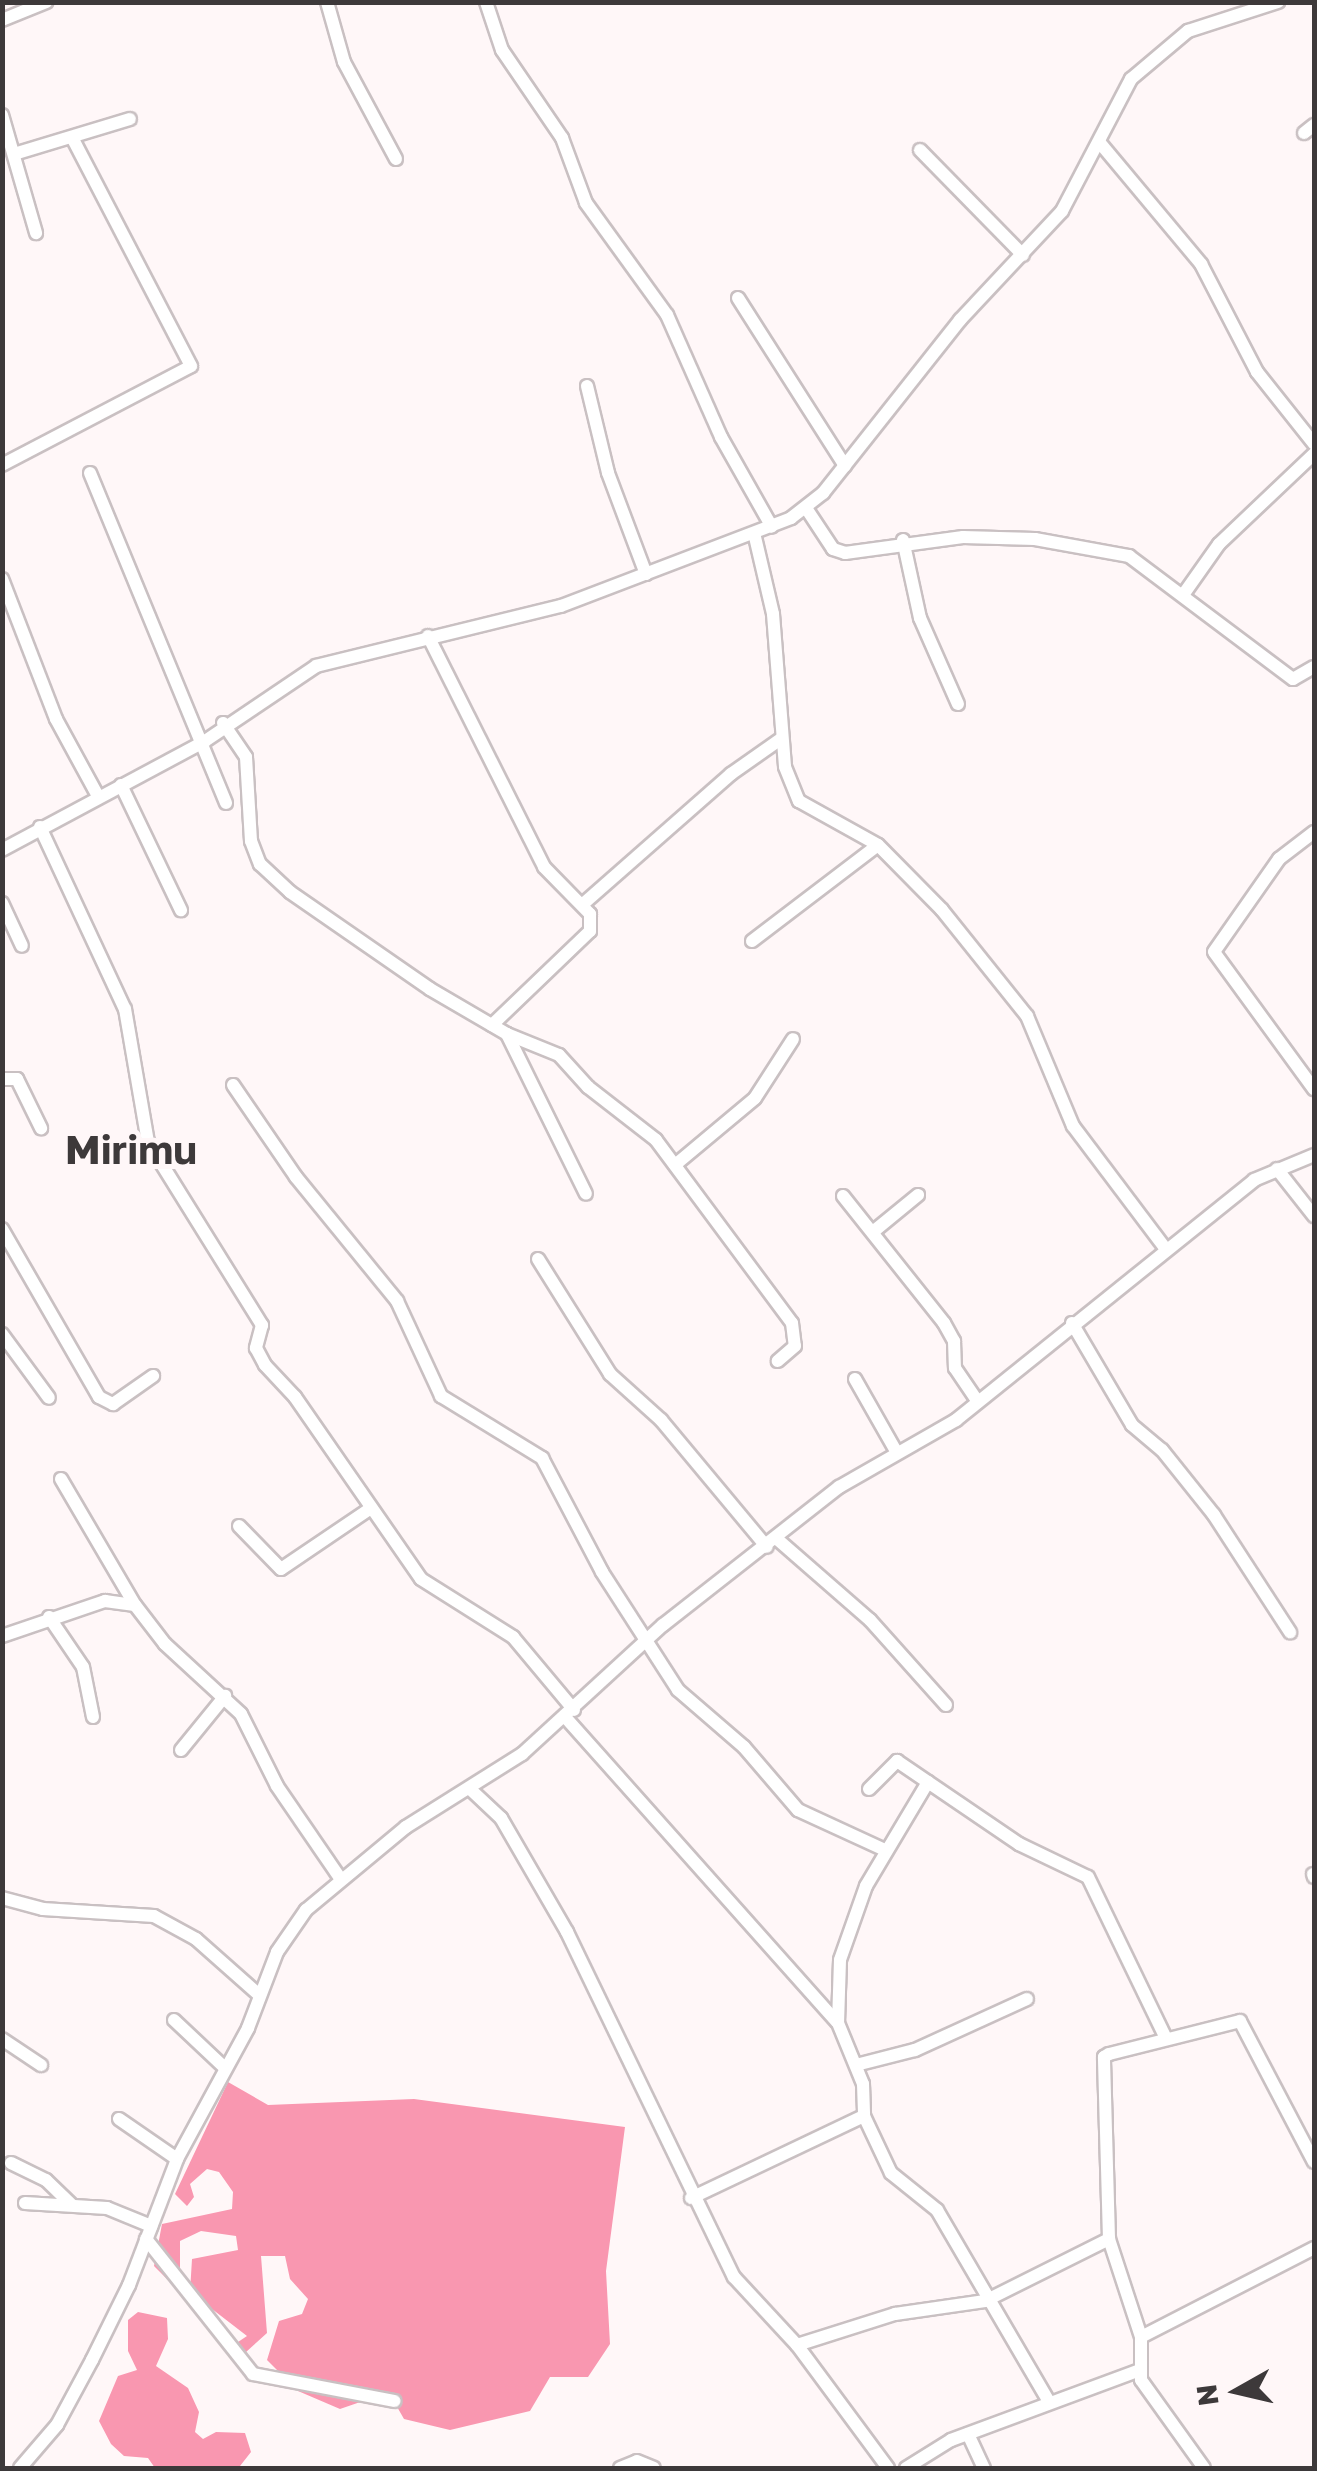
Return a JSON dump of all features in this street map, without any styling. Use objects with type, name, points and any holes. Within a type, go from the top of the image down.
[{"type":"street","points":[[2,20],[46,2]]},
{"type":"street","points":[[327,2],[344,62],[396,159]]},
{"type":"street","points":[[486,2],[502,50],[562,138],[586,202],[667,315],[721,437],[772,527]]},
{"type":"street","points":[[2,850],[205,741],[224,723],[316,666],[561,606],[755,537],[806,508],[960,320],[1023,255],[1076,191],[1131,80],[1188,31],[1278,2]]},
{"type":"street","points":[[2,115],[36,233]]},
{"type":"street","points":[[14,154],[130,119]]},
{"type":"street","points":[[2,465],[191,366],[73,138]]},
{"type":"street","points":[[1100,142],[1201,264],[1258,372],[1314,444]]},
{"type":"street","points":[[920,150],[1023,255]]},
{"type":"street","points":[[738,298],[844,466]]},
{"type":"street","points":[[587,386],[608,473],[646,574]]},
{"type":"street","points":[[1183,595],[1219,544],[1314,454]]},
{"type":"street","points":[[90,473],[205,741],[226,802]]},
{"type":"street","points":[[806,508],[834,549],[903,540],[1034,539],[1129,556],[1292,679],[1314,667]]},
{"type":"street","points":[[755,537],[773,614],[782,738],[799,801],[878,845],[913,876],[1026,1016],[1073,1126],[1165,1248]]},
{"type":"street","points":[[903,540],[920,618],[958,704]]},
{"type":"street","points":[[2,579],[56,719],[98,796]]},
{"type":"street","points":[[428,636],[544,867],[584,904],[590,931],[492,1025]]},
{"type":"street","points":[[224,723],[246,757],[251,841],[260,864],[304,902],[492,1025],[560,1055],[588,1087],[656,1140],[792,1323],[797,1342],[778,1361]]},
{"type":"street","points":[[584,904],[731,774],[782,738]]},
{"type":"street","points":[[121,785],[181,910]]},
{"type":"street","points":[[40,827],[125,1009],[148,1142],[262,1325],[256,1348],[265,1365],[324,1437],[368,1510],[421,1579],[513,1638],[570,1714],[838,2023],[856,2066],[864,2116],[898,2183],[919,2190],[937,2210],[985,2301],[1049,2402]]},
{"type":"street","points":[[1314,832],[1279,859],[1214,952],[1314,1089]]},
{"type":"street","points":[[752,940],[878,845]]},
{"type":"street","points":[[3,904],[22,946]]},
{"type":"street","points":[[507,1034],[586,1194]]},
{"type":"street","points":[[675,1166],[755,1098],[793,1039]]},
{"type":"street","points":[[2,1078],[17,1079],[42,1128]]},
{"type":"street","points":[[232,1085],[296,1177],[398,1301],[441,1396],[542,1458],[678,1690],[744,1748],[798,1810],[886,1850]]},
{"type":"street","points":[[20,2468],[56,2425],[148,2232],[177,2158],[225,2068],[258,1994],[306,1910],[340,1878],[570,1714],[646,1640],[839,1487],[978,1402],[1165,1248],[1277,1169],[1314,1155]]},
{"type":"street","points":[[1277,1169],[1314,1216]]},
{"type":"street","points":[[874,1231],[918,1194]]},
{"type":"street","points":[[842,1196],[874,1231],[944,1323],[954,1342],[955,1368],[978,1402]]},
{"type":"street","points":[[2,1228],[99,1397],[112,1404],[153,1376]]},
{"type":"street","points":[[538,1259],[610,1374],[661,1420],[772,1543],[870,1620],[946,1705]]},
{"type":"street","points":[[1072,1323],[1132,1424],[1162,1450],[1214,1515],[1290,1632]]},
{"type":"street","points":[[2,1334],[49,1398]]},
{"type":"street","points":[[855,1380],[897,1453]]},
{"type":"street","points":[[61,1479],[135,1605],[165,1644],[224,1696],[340,1878]]},
{"type":"street","points":[[239,1526],[281,1569],[368,1510]]},
{"type":"street","points":[[2,1636],[48,1617],[105,1601],[135,1605]]},
{"type":"street","points":[[48,1617],[82,1667],[93,1717]]},
{"type":"street","points":[[180,1750],[224,1696]]},
{"type":"street","points":[[870,1789],[894,1760],[1018,1844],[1088,1877],[1166,2038]]},
{"type":"street","points":[[838,2023],[840,1960],[886,1850],[928,1782]]},
{"type":"street","points":[[469,1788],[501,1818],[567,1932],[662,2121],[691,2198],[734,2277],[796,2345],[888,2468]]},
{"type":"street","points":[[2,1898],[43,1908],[154,1916],[196,1939],[258,1994]]},
{"type":"street","points":[[856,2066],[915,2050],[1027,1999]]},
{"type":"street","points":[[174,2020],[225,2068]]},
{"type":"street","points":[[1204,2468],[1138,2371],[1142,2337],[1109,2239],[1104,2056],[1235,2021],[1245,2025],[1314,2162]]},
{"type":"street","points":[[2,2039],[41,2066]]},
{"type":"street","points":[[691,2198],[864,2116]]},
{"type":"street","points":[[119,2119],[177,2158]]},
{"type":"street","points":[[11,2163],[46,2180],[72,2204]]},
{"type":"street","points":[[25,2203],[107,2208],[148,2232],[253,2374],[394,2401]]},
{"type":"street","points":[[796,2345],[895,2314],[985,2301],[1109,2239]]},
{"type":"street","points":[[1142,2337],[1314,2248]]},
{"type":"street","points":[[906,2468],[968,2434],[1138,2371]]},
{"type":"street","points":[[968,2434],[984,2468]]},
{"type":"street","points":[[620,2468],[637,2461],[654,2468]]},
{"type":"shaded area","points":[[228,2082],[268,2105],[414,2099],[625,2127],[606,2271],[610,2344],[588,2377],[550,2377],[530,2411],[450,2430],[404,2419],[396,2405],[369,2399],[340,2409],[298,2391],[267,2360],[279,2321],[302,2314],[308,2299],[290,2279],[285,2256],[261,2256],[267,2333],[246,2352],[235,2344],[247,2336],[190,2292],[192,2259],[238,2250],[236,2236],[201,2231],[180,2241],[180,2268],[167,2279],[154,2266],[162,2224],[232,2209],[233,2192],[219,2172],[207,2169],[190,2184],[194,2197],[187,2206],[175,2194]]},
{"type":"shaded area","points":[[138,2312],[167,2318],[168,2339],[156,2366],[188,2388],[199,2412],[195,2432],[203,2439],[216,2432],[245,2433],[251,2452],[240,2466],[155,2468],[148,2458],[124,2456],[111,2444],[99,2421],[118,2376],[137,2370],[128,2351],[128,2320]]},
{"type":"district","name":"Mirimu","points":[[131,1149]]}]
